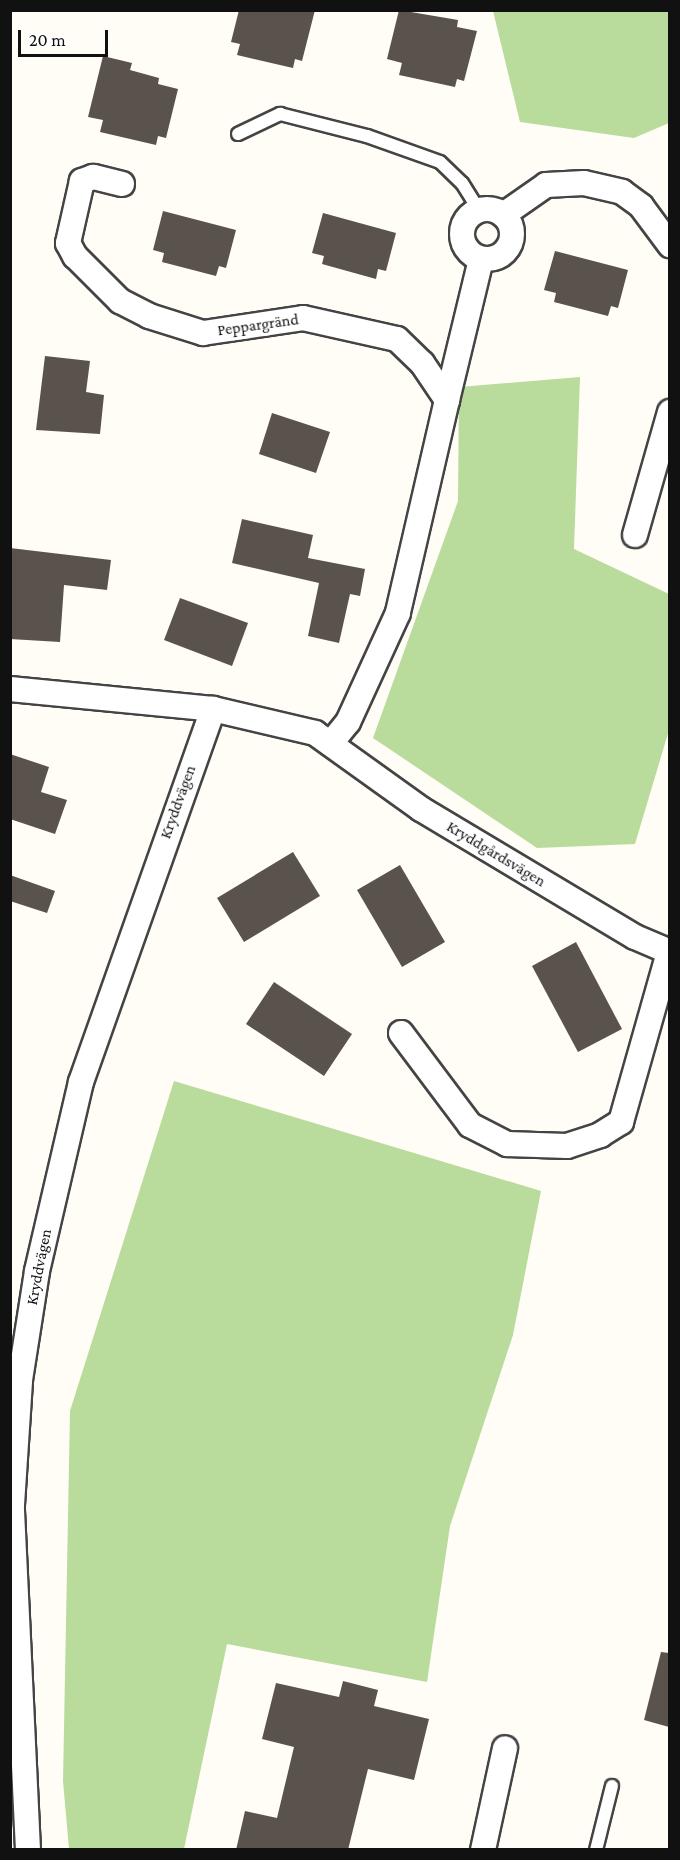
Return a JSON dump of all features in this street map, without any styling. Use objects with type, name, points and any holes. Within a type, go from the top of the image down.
[{"type":"street","name":"Peppargränd","points":[[122,184],[93,177],[82,181],[68,243],[75,256],[120,301],[149,316],[203,333],[303,318],[397,339],[422,363],[447,400]]},
{"type":"street","points":[[503,214],[511,226],[508,248],[500,256],[481,259],[465,248],[462,238],[463,224],[479,210],[503,214],[546,185],[584,183],[622,192],[641,206],[669,245]]},
{"type":"street","points":[[10,689],[213,709],[315,733],[330,744],[348,722],[398,613],[481,259]]},
{"type":"street","points":[[635,535],[669,412]]},
{"type":"street","name":"Kryddvägen","points":[[28,1850],[11,1505],[20,1380],[35,1282],[81,1082],[213,709]]},
{"type":"street","name":"Kryddgårdsvägen","points":[[330,744],[421,809],[636,937],[669,952],[621,1122],[600,1135],[567,1146],[507,1144],[470,1125],[401,1033]]},
{"type":"street","points":[[483,1850],[505,1748]]},
{"type":"lane","points":[[238,135],[280,114],[367,136],[440,162],[462,183],[479,210]]},
{"type":"lane","points":[[596,1850],[612,1786]]},
{"type":"green space","points":[[493,11],[669,11],[669,123],[634,138],[520,122]]},
{"type":"green space","points":[[580,377],[574,549],[669,594],[669,730],[635,844],[537,848],[373,738],[458,501],[459,387]]},
{"type":"green space","points":[[174,1081],[541,1191],[513,1335],[450,1526],[427,1682],[227,1644],[184,1849],[69,1849],[63,1781],[70,1411]]},
{"type":"building","points":[[239,10],[315,10],[302,61],[295,59],[293,68],[237,55],[240,44],[231,42]]},
{"type":"building","points":[[399,10],[458,20],[457,27],[477,31],[464,81],[457,79],[455,87],[399,75],[402,63],[387,59]]},
{"type":"building","points":[[103,56],[132,63],[130,70],[159,78],[158,84],[178,89],[166,138],[158,136],[156,145],[100,132],[103,120],[88,117]]},
{"type":"building","points":[[163,211],[236,230],[226,268],[219,266],[216,276],[162,262],[164,253],[153,250]]},
{"type":"building","points":[[323,213],[396,233],[386,271],[378,269],[376,279],[322,264],[324,256],[312,253]]},
{"type":"building","points":[[555,251],[628,270],[618,308],[611,306],[608,316],[554,302],[556,293],[544,290]]},
{"type":"building","points":[[45,356],[90,361],[86,392],[104,395],[100,434],[36,430]]},
{"type":"building","points":[[272,413],[330,432],[316,473],[259,454]]},
{"type":"building","points":[[242,519],[313,535],[308,558],[365,569],[360,596],[350,594],[339,643],[308,636],[319,583],[232,563]]},
{"type":"building","points":[[10,548],[111,560],[107,590],[64,585],[60,642],[10,639]]},
{"type":"building","points":[[180,598],[248,623],[232,666],[164,640]]},
{"type":"building","points":[[10,754],[49,767],[41,792],[67,800],[55,834],[10,819]]},
{"type":"building","points":[[293,852],[320,896],[244,942],[217,898]]},
{"type":"building","points":[[400,865],[445,942],[402,967],[357,890]]},
{"type":"building","points":[[10,875],[55,891],[47,913],[10,901]]},
{"type":"building","points":[[576,942],[622,1029],[578,1052],[532,966]]},
{"type":"building","points":[[274,982],[352,1034],[324,1076],[246,1024]]},
{"type":"building","points":[[661,1652],[669,1653],[669,1727],[644,1720]]},
{"type":"building","points":[[343,1681],[378,1690],[374,1706],[429,1719],[414,1780],[368,1769],[348,1850],[236,1850],[245,1811],[277,1818],[294,1747],[262,1739],[276,1683],[339,1697]]}]
